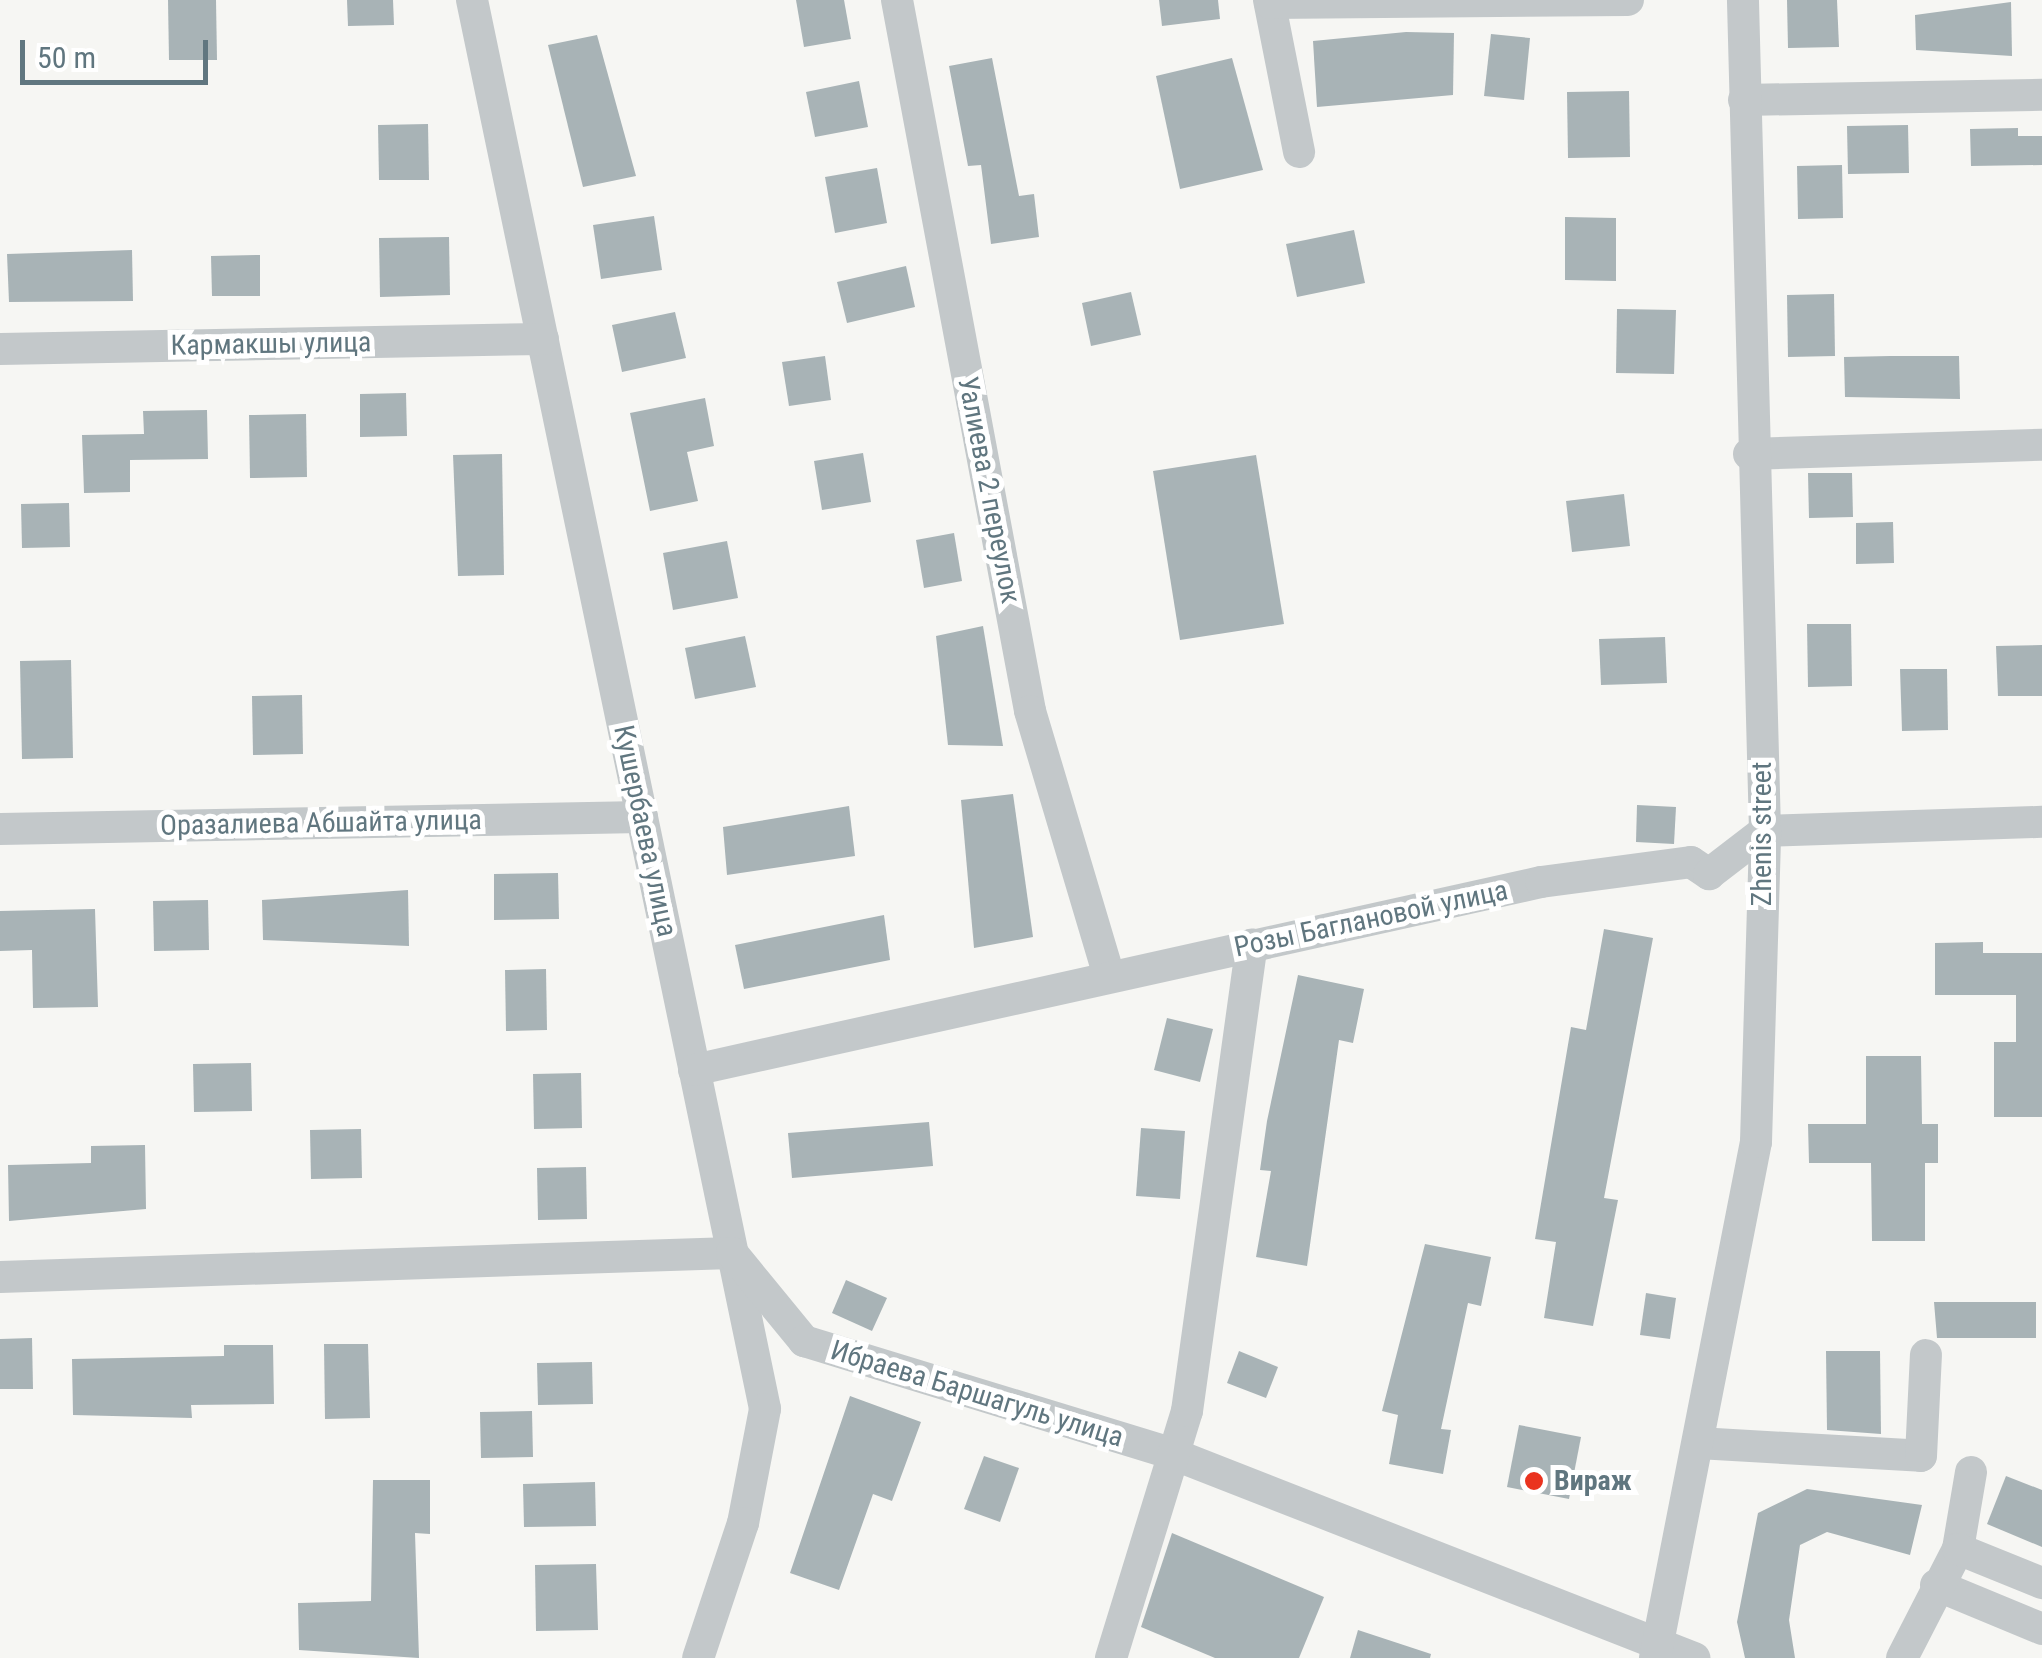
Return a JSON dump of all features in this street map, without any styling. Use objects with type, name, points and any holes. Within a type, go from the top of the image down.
[{"type":"street","name":"Кушербаева улица","points":[[472,0],[765,1410],[743,1523],[698,1658]]},
{"type":"street","name":"Уалиева 2 переулок","points":[[897,0],[1030,711],[1108,973]]},
{"type":"street","points":[[1299,152],[1270,1],[1628,0]]},
{"type":"street","name":"Zhenis street","points":[[1657,1652],[1756,1142],[1766,832],[1750,454],[1742,0]]},
{"type":"street","points":[[1744,100],[2042,95]]},
{"type":"street","name":"Кармакшы улица","points":[[0,349],[543,338]]},
{"type":"street","points":[[1750,454],[2042,445]]},
{"type":"street","name":"Оразалиева Абшайта улица","points":[[0,829],[642,817]]},
{"type":"street","points":[[1766,832],[2042,822]]},
{"type":"street","name":"Розы Баглановой улица","points":[[694,1070],[1108,973],[1541,882],[1691,862],[1709,874],[1766,832]]},
{"type":"street","points":[[1111,1658],[1174,1454],[1252,944]]},
{"type":"street","points":[[0,1278],[732,1253]]},
{"type":"street","name":"Ибраева Баршагуль улица","points":[[732,1253],[804,1342],[1174,1454],[1657,1652],[1694,1658]]},
{"type":"street","points":[[1698,1443],[1921,1456],[1926,1355]]},
{"type":"street","points":[[1902,1658],[1936,1585],[1958,1549],[1970,1472]]},
{"type":"street","points":[[1958,1549],[2042,1584]]},
{"type":"street","points":[[1936,1585],[2042,1629]]},
{"type":"building","points":[[168,0],[216,0],[217,60],[169,60]]},
{"type":"building","points":[[347,0],[393,0],[394,25],[348,26]]},
{"type":"building","points":[[796,0],[844,0],[851,39],[804,47]]},
{"type":"building","points":[[1159,0],[1218,0],[1220,19],[1162,26]]},
{"type":"building","points":[[1787,0],[1837,0],[1839,47],[1788,48]]},
{"type":"building","points":[[2011,2],[2012,56],[1916,50],[1915,15]]},
{"type":"building","points":[[1406,32],[1454,33],[1453,95],[1317,107],[1313,41]]},
{"type":"building","points":[[1491,34],[1530,38],[1524,100],[1484,96]]},
{"type":"building","points":[[597,35],[636,176],[583,187],[548,45]]},
{"type":"building","points":[[992,58],[1019,196],[1034,194],[1039,237],[991,244],[981,165],[968,166],[949,66]]},
{"type":"building","points":[[1232,58],[1263,170],[1180,189],[1156,76]]},
{"type":"building","points":[[859,81],[868,127],[815,137],[806,92]]},
{"type":"building","points":[[1629,91],[1630,157],[1568,158],[1567,92]]},
{"type":"building","points":[[428,124],[429,180],[379,180],[378,125]]},
{"type":"building","points":[[1908,125],[1909,173],[1848,174],[1847,126]]},
{"type":"building","points":[[2018,128],[2018,136],[2042,136],[2042,165],[1971,166],[1970,129]]},
{"type":"building","points":[[1842,165],[1843,218],[1798,219],[1797,166]]},
{"type":"building","points":[[877,168],[887,223],[835,233],[825,177]]},
{"type":"building","points":[[654,216],[662,270],[601,279],[593,225]]},
{"type":"building","points":[[1565,217],[1616,218],[1616,281],[1565,280]]},
{"type":"building","points":[[1354,230],[1365,283],[1297,297],[1286,244]]},
{"type":"building","points":[[449,237],[450,295],[380,297],[379,238]]},
{"type":"building","points":[[132,250],[133,301],[9,302],[7,254]]},
{"type":"building","points":[[260,255],[260,296],[212,296],[211,256]]},
{"type":"building","points":[[906,266],[915,307],[847,323],[837,282]]},
{"type":"building","points":[[1131,292],[1141,335],[1091,346],[1082,303]]},
{"type":"building","points":[[1834,294],[1835,356],[1788,357],[1787,295]]},
{"type":"building","points":[[1617,309],[1676,310],[1674,374],[1616,373]]},
{"type":"building","points":[[675,312],[686,358],[622,372],[612,325]]},
{"type":"building","points":[[825,356],[831,400],[789,406],[782,362]]},
{"type":"building","points":[[1959,356],[1960,399],[1845,397],[1844,357]]},
{"type":"building","points":[[406,393],[407,436],[360,437],[360,394]]},
{"type":"building","points":[[705,398],[714,446],[687,452],[698,501],[650,511],[630,413]]},
{"type":"building","points":[[207,410],[208,459],[130,460],[130,492],[84,493],[82,435],[144,434],[143,411]]},
{"type":"building","points":[[306,414],[307,477],[250,478],[249,415]]},
{"type":"building","points":[[863,453],[871,502],[822,510],[814,461]]},
{"type":"building","points":[[502,454],[504,575],[458,576],[453,455]]},
{"type":"building","points":[[1256,455],[1284,624],[1180,640],[1153,471]]},
{"type":"building","points":[[1808,473],[1852,473],[1853,517],[1809,518]]},
{"type":"building","points":[[1624,494],[1630,546],[1572,552],[1566,501]]},
{"type":"building","points":[[69,503],[70,547],[22,548],[21,504]]},
{"type":"building","points":[[1893,522],[1894,563],[1856,564],[1856,523]]},
{"type":"building","points":[[954,533],[962,581],[924,588],[916,540]]},
{"type":"building","points":[[727,541],[738,598],[673,610],[663,553]]},
{"type":"building","points":[[1807,624],[1851,624],[1852,686],[1808,687]]},
{"type":"building","points":[[983,626],[1003,746],[948,745],[936,636]]},
{"type":"building","points":[[745,636],[756,687],[695,699],[685,648]]},
{"type":"building","points":[[1665,637],[1667,683],[1601,685],[1599,639]]},
{"type":"building","points":[[2042,645],[2042,696],[1998,696],[1996,646]]},
{"type":"building","points":[[71,660],[73,758],[22,759],[20,661]]},
{"type":"building","points":[[1900,669],[1947,669],[1948,730],[1902,731]]},
{"type":"building","points":[[302,695],[303,754],[253,755],[252,696]]},
{"type":"building","points":[[1013,794],[1033,937],[974,948],[961,800]]},
{"type":"building","points":[[1637,805],[1676,807],[1674,844],[1636,842]]},
{"type":"building","points":[[849,806],[855,856],[727,875],[723,827]]},
{"type":"building","points":[[558,873],[559,919],[494,920],[494,874]]},
{"type":"building","points":[[408,890],[409,946],[263,940],[262,900]]},
{"type":"building","points":[[208,900],[209,950],[154,951],[153,901]]},
{"type":"building","points":[[95,909],[98,1007],[33,1008],[32,950],[0,951],[0,911]]},
{"type":"building","points":[[884,915],[890,960],[744,989],[735,945]]},
{"type":"building","points":[[1604,929],[1653,938],[1604,1198],[1618,1200],[1593,1326],[1544,1318],[1556,1242],[1535,1239],[1571,1027],[1586,1030]]},
{"type":"building","points":[[1983,942],[1983,953],[2042,953],[2042,1117],[1994,1117],[1994,1042],[2016,1042],[2016,995],[1935,995],[1935,943]]},
{"type":"building","points":[[546,969],[547,1030],[506,1031],[505,970]]},
{"type":"building","points":[[1298,975],[1364,989],[1353,1043],[1339,1040],[1307,1266],[1256,1257],[1271,1171],[1260,1170],[1267,1121]]},
{"type":"building","points":[[1167,1018],[1213,1029],[1200,1082],[1154,1070]]},
{"type":"building","points":[[1866,1056],[1921,1056],[1922,1124],[1938,1124],[1938,1163],[1925,1163],[1925,1241],[1872,1241],[1871,1163],[1809,1163],[1808,1124],[1866,1124]]},
{"type":"building","points":[[251,1063],[252,1111],[194,1112],[193,1064]]},
{"type":"building","points":[[581,1073],[582,1128],[534,1129],[533,1074]]},
{"type":"building","points":[[929,1122],[933,1166],[792,1178],[788,1133]]},
{"type":"building","points":[[1141,1128],[1185,1131],[1180,1199],[1136,1196]]},
{"type":"building","points":[[361,1129],[362,1178],[311,1179],[310,1130]]},
{"type":"building","points":[[145,1145],[146,1209],[9,1221],[8,1165],[91,1163],[91,1146]]},
{"type":"building","points":[[586,1167],[587,1219],[538,1220],[537,1168]]},
{"type":"building","points":[[1425,1244],[1491,1257],[1481,1306],[1468,1303],[1441,1429],[1451,1430],[1443,1474],[1389,1464],[1398,1415],[1382,1411]]},
{"type":"building","points":[[846,1280],[887,1298],[872,1331],[832,1313]]},
{"type":"building","points":[[1646,1293],[1676,1298],[1670,1339],[1640,1335]]},
{"type":"building","points":[[1934,1302],[2036,1302],[2036,1338],[1937,1338]]},
{"type":"building","points":[[32,1338],[33,1389],[0,1389],[0,1339]]},
{"type":"building","points":[[324,1344],[368,1344],[370,1418],[325,1419]]},
{"type":"building","points":[[224,1345],[273,1345],[274,1404],[191,1405],[192,1418],[73,1415],[72,1359],[224,1356]]},
{"type":"building","points":[[1239,1351],[1278,1367],[1266,1398],[1227,1383]]},
{"type":"building","points":[[1826,1351],[1880,1351],[1881,1434],[1827,1430]]},
{"type":"building","points":[[592,1362],[593,1404],[538,1405],[537,1363]]},
{"type":"building","points":[[850,1396],[921,1422],[892,1501],[873,1494],[839,1590],[790,1573]]},
{"type":"building","points":[[532,1411],[533,1457],[481,1458],[480,1412]]},
{"type":"building","points":[[1519,1425],[1581,1437],[1569,1499],[1507,1487]]},
{"type":"building","points":[[984,1456],[1019,1468],[1000,1522],[964,1509]]},
{"type":"building","points":[[2006,1476],[2042,1490],[2042,1547],[1987,1524]]},
{"type":"building","points":[[373,1480],[430,1480],[430,1534],[415,1533],[419,1658],[299,1650],[298,1603],[371,1601]]},
{"type":"building","points":[[595,1482],[596,1526],[524,1527],[523,1484]]},
{"type":"building","points":[[1807,1489],[1922,1505],[1910,1555],[1827,1532],[1800,1545],[1789,1620],[1795,1658],[1745,1658],[1737,1622],[1758,1513]]},
{"type":"building","points":[[1172,1533],[1324,1597],[1299,1658],[1215,1658],[1141,1627]]},
{"type":"building","points":[[596,1564],[598,1630],[536,1631],[535,1565]]},
{"type":"building","points":[[1358,1630],[1431,1654],[1430,1658],[1350,1658]]},
{"type":"place","name":"Вираж","points":[[1534,1481]]}]
